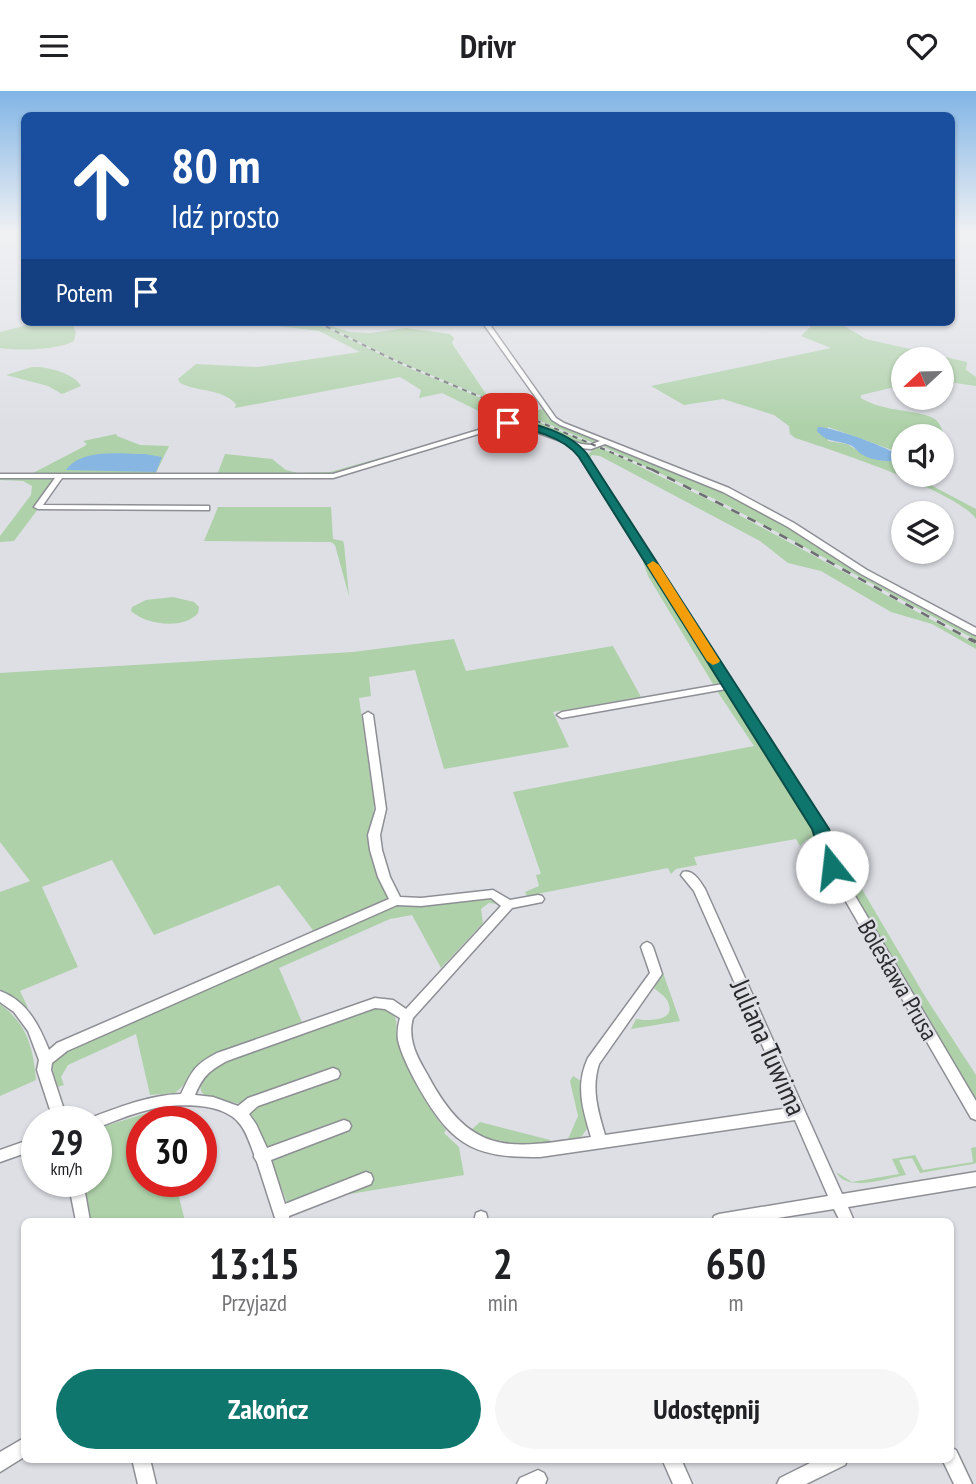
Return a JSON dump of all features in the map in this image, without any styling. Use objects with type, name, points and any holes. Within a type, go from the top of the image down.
[{"type":"street","points":[[488,326],[554,419],[604,442],[626,448],[651,462],[726,490],[791,524],[864,572],[976,632]]},
{"type":"street","points":[[0,475],[333,476],[508,423],[520,424],[575,445],[591,447],[604,442]]},
{"type":"street","name":"Bolesława Prusa","points":[[575,445],[820,829],[832,867],[976,1114]]},
{"type":"street","points":[[584,456],[591,447]]},
{"type":"street","points":[[60,476],[38,507],[206,509]]},
{"type":"street","points":[[562,715],[729,686]]},
{"type":"street","points":[[368,715],[381,809],[374,835],[376,850],[384,877],[396,901]]},
{"type":"street","name":"Juliana Tuwima","points":[[687,875],[699,889],[846,1218]]},
{"type":"street","points":[[46,1060],[62,1047],[396,901],[421,902],[483,894],[498,896],[508,905]]},
{"type":"street","points":[[538,899],[508,905],[407,1016],[403,1027],[406,1047],[440,1113],[465,1136],[489,1147],[516,1152],[600,1143],[799,1113]]},
{"type":"street","points":[[600,1143],[586,1093],[586,1077],[593,1062],[656,974],[646,947]]},
{"type":"street","points":[[0,996],[18,1006],[29,1019],[46,1060],[44,1070],[56,1106]]},
{"type":"street","points":[[185,1100],[197,1075],[207,1065],[240,1050],[375,1003],[388,1004],[407,1016]]},
{"type":"street","points":[[239,1113],[253,1102],[333,1074]]},
{"type":"street","points":[[112,1116],[148,1104],[185,1100],[216,1104],[239,1113],[247,1121],[281,1217],[366,1179]]},
{"type":"street","points":[[261,1157],[344,1126]]},
{"type":"street","points":[[0,1156],[21,1149]]},
{"type":"street","points":[[738,1218],[976,1179]]},
{"type":"street","points":[[78,1197],[82,1218]]},
{"type":"street","points":[[0,1462],[21,1449]]},
{"type":"street","points":[[143,1463],[147,1484]]},
{"type":"street","points":[[673,1463],[683,1484]]},
{"type":"street","points":[[786,1484],[831,1463]]},
{"type":"street","points":[[953,1463],[963,1484]]},
{"type":"green space","points":[[23,326],[73,326],[76,332],[74,341],[67,344],[17,349],[0,348],[0,332]]},
{"type":"green space","points":[[278,326],[323,326],[404,366],[594,445],[582,445],[521,423],[501,422],[442,393],[419,398],[421,390],[400,377],[235,408],[236,404],[223,395],[187,386],[178,379],[196,364],[258,367],[360,352],[319,331]]},
{"type":"green space","points":[[327,326],[350,332],[370,333],[406,328],[450,334],[454,338],[452,343],[486,394],[507,398],[532,411],[544,409],[559,425],[599,441],[596,444],[395,360]]},
{"type":"green space","points":[[811,326],[845,326],[866,339],[901,347],[891,347],[891,388],[861,395],[861,398],[891,410],[922,414],[939,424],[891,424],[891,450],[828,427],[828,441],[847,444],[860,452],[891,451],[891,473],[795,438],[790,434],[789,426],[774,415],[723,399],[684,405],[651,386],[831,348],[801,336]]},
{"type":"green space","points":[[954,359],[967,362],[966,370],[976,377],[976,386],[954,383]]},
{"type":"green space","points":[[32,367],[59,371],[72,377],[81,386],[62,394],[48,386],[6,375]]},
{"type":"green space","points":[[116,434],[140,445],[169,446],[155,475],[31,474],[83,447],[87,444],[83,441]]},
{"type":"green space","points":[[608,445],[731,494],[976,634],[976,640],[723,503],[602,446]]},
{"type":"green space","points":[[599,447],[726,508],[976,644],[976,649],[932,624],[891,612],[821,571],[788,563],[760,541],[600,456],[592,455],[589,459],[587,456],[594,448]]},
{"type":"green space","points":[[225,454],[272,459],[286,470],[298,473],[330,472],[387,456],[348,471],[326,474],[217,475]]},
{"type":"green space","points":[[0,477],[54,479],[34,507],[38,509],[14,541],[0,542],[0,536],[31,495],[32,486],[23,481],[0,480]]},
{"type":"green space","points":[[926,487],[934,487],[976,509],[976,519],[964,508]]},
{"type":"green space","points":[[218,507],[331,507],[333,539],[343,541],[344,544],[349,596],[335,545],[331,542],[204,541]]},
{"type":"green space","points":[[638,548],[721,683],[713,684],[648,576]]},
{"type":"green space","points":[[173,597],[194,602],[199,607],[198,613],[184,622],[165,624],[146,620],[131,611],[132,607],[146,600]]},
{"type":"green space","points":[[454,639],[466,671],[613,646],[641,697],[553,712],[569,747],[444,769],[415,670],[369,677],[371,696],[359,698],[374,803],[373,820],[387,899],[315,933],[279,885],[154,935],[112,860],[42,887],[78,967],[20,991],[28,1008],[0,989],[0,892],[30,881],[0,842],[0,673],[353,652]]},
{"type":"green space","points":[[725,690],[817,838],[806,840],[800,846],[796,839],[694,857],[697,865],[676,869],[671,874],[668,868],[527,896],[525,892],[539,886],[536,875],[541,874],[513,792],[754,746],[717,691]]},
{"type":"green space","points":[[830,835],[926,998],[976,1075],[976,1100],[837,865]]},
{"type":"green space","points":[[490,898],[498,904],[489,903],[481,909],[483,923],[441,968],[412,915],[390,919],[279,968],[302,1022],[207,1059],[191,1072],[185,1084],[175,1093],[150,1095],[136,1034],[68,1065],[61,1077],[64,1085],[58,1087],[51,1065],[67,1049],[397,905]]},
{"type":"green space","points":[[663,973],[680,1021],[631,1029],[636,1019],[660,1019],[669,1013],[667,1000],[654,988]]},
{"type":"green space","points":[[0,1004],[17,1020],[27,1037],[36,1080],[0,1096]]},
{"type":"green space","points":[[375,1008],[387,1010],[395,1017],[397,1038],[405,1061],[431,1110],[446,1130],[444,1133],[459,1147],[464,1175],[344,1195],[292,1215],[254,1118],[240,1104],[205,1096],[201,1091],[200,1080],[219,1063]]},
{"type":"green space","points":[[573,1076],[581,1081],[580,1093],[589,1126],[581,1137],[568,1139],[578,1116],[570,1081]]},
{"type":"green space","points":[[126,1120],[126,1197],[179,1197],[184,1218],[89,1218],[85,1197],[112,1197],[112,1124]]},
{"type":"green space","points":[[480,1122],[550,1140],[550,1143],[509,1142],[470,1131]]},
{"type":"green space","points":[[976,1147],[976,1163],[920,1173],[912,1158],[899,1160],[906,1175],[868,1183],[849,1182],[836,1172],[852,1182],[899,1174],[892,1159],[915,1155],[923,1170],[973,1162],[971,1148]]},
{"type":"water","points":[[818,427],[825,428],[862,439],[891,452],[891,461],[869,458],[850,445],[830,440],[817,431]]},
{"type":"water","points":[[145,454],[162,457],[156,472],[66,470],[81,458],[92,455]]},
{"type":"railway","points":[[325,326],[396,361],[655,471]]},
{"type":"railway","points":[[651,469],[655,471]]},
{"type":"railway","points":[[655,471],[766,527],[973,641]]},
{"type":"railway","points":[[970,639],[976,642]]},
{"type":"slow traffic","points":[[653,565],[713,661]]},
{"type":"route","points":[[508,423],[520,424],[565,440],[575,445],[584,456],[820,829],[832,867]]}]
